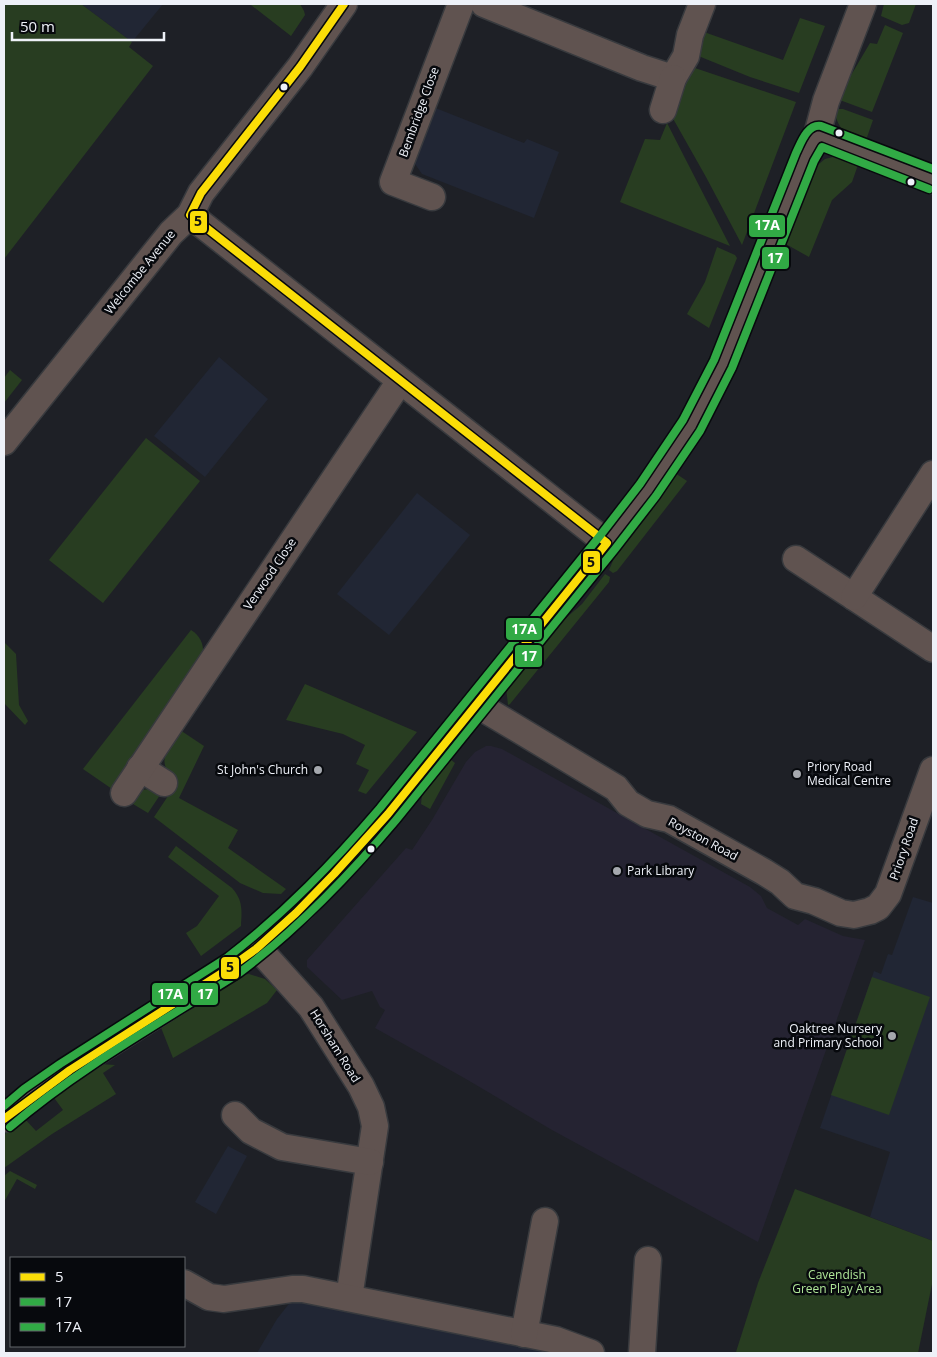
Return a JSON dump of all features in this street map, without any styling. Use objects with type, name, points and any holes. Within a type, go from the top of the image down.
[{"type":"street","name":"Bembridge Close","points":[[432,197],[393,182],[461,4]]},
{"type":"street","points":[[484,4],[642,68],[673,78]]},
{"type":"street","points":[[663,110],[673,78],[686,56],[689,38],[702,4]]},
{"type":"street","points":[[4,1120],[30,1097],[65,1072],[234,965],[303,907],[356,852],[607,543],[666,463],[692,425],[707,397],[736,332],[805,158],[818,135],[826,101],[863,4]]},
{"type":"street","name":"Welcombe Avenue","points":[[4,442],[171,232],[190,215],[200,196],[300,67],[335,7]]},
{"type":"street","points":[[818,135],[933,180]]},
{"type":"street","points":[[190,215],[607,543]]},
{"type":"street","name":"Verwood Close","points":[[124,792],[400,381]]},
{"type":"street","points":[[854,597],[933,474]]},
{"type":"street","points":[[796,558],[933,649]]},
{"type":"street","name":"Royston Road","points":[[476,704],[616,788],[628,803],[647,814],[669,819],[764,872],[780,882],[795,896],[814,901],[841,913],[859,914]]},
{"type":"street","points":[[140,768],[164,783]]},
{"type":"street","name":"Priory Road","points":[[859,914],[878,907],[888,894],[933,770]]},
{"type":"street","name":"Horsham Road","points":[[257,947],[311,1007],[364,1091],[371,1107],[374,1126],[370,1162],[349,1298]]},
{"type":"street","points":[[235,1115],[256,1134],[282,1147],[370,1162]]},
{"type":"street","points":[[524,1334],[545,1221]]},
{"type":"street","points":[[642,1353],[648,1260]]},
{"type":"street","points":[[185,1284],[209,1297],[224,1300],[298,1288],[556,1340],[591,1353]]},
{"type":"shaded area","points":[[81,4],[163,4],[132,42]]},
{"type":"shaded area","points":[[433,107],[524,143],[527,139],[559,152],[534,218],[422,174],[413,161]]},
{"type":"shaded area","points":[[219,357],[268,399],[205,477],[154,436]]},
{"type":"shaded area","points":[[417,493],[470,535],[389,635],[337,594]]},
{"type":"shaded area","points":[[486,746],[502,749],[750,887],[761,896],[767,908],[798,925],[805,919],[843,936],[865,940],[758,1242],[552,1130],[375,1028],[385,1010],[380,1007],[372,991],[342,1000],[307,967],[307,960],[406,848],[412,850],[466,762],[475,752]]},
{"type":"shaded area","name":"Oaktree Nursery and Primary School","points":[[913,897],[933,903],[933,1241],[870,1217],[890,1152],[820,1128],[874,971],[881,974],[888,954],[892,955]]},
{"type":"shaded area","points":[[228,1146],[247,1156],[216,1214],[195,1202]]},
{"type":"shaded area","points":[[303,1298],[545,1353],[257,1353],[277,1319],[288,1305],[295,1299]]},
{"type":"green space","points":[[4,4],[81,4],[132,42],[129,47],[153,66],[4,259]]},
{"type":"green space","points":[[252,4],[300,4],[305,15],[291,36]]},
{"type":"green space","points":[[884,4],[916,4],[909,23],[902,25],[881,16]]},
{"type":"green space","points":[[800,18],[825,26],[799,93],[750,77],[696,55],[704,32],[783,60]]},
{"type":"green space","points":[[885,25],[903,33],[872,112],[837,99],[870,43],[877,44]]},
{"type":"green space","points":[[695,68],[796,102],[742,245],[671,115],[689,70]]},
{"type":"green space","points":[[834,109],[843,109],[873,120],[865,143],[844,131],[838,122]]},
{"type":"green space","points":[[667,123],[730,246],[620,202],[645,139],[660,140]]},
{"type":"green space","points":[[837,156],[859,162],[852,182],[832,200],[809,257],[784,243],[814,168],[825,159]]},
{"type":"green space","points":[[717,247],[735,255],[737,258],[709,328],[687,314],[705,282]]},
{"type":"green space","points":[[10,370],[22,380],[4,403],[4,378]]},
{"type":"green space","points":[[146,438],[200,481],[103,603],[49,560]]},
{"type":"green space","points":[[672,471],[687,481],[617,571],[613,573],[609,570],[625,533]]},
{"type":"green space","points":[[605,574],[610,577],[609,582],[508,705],[506,687],[543,638],[582,604]]},
{"type":"green space","points":[[191,630],[202,642],[203,658],[115,791],[83,769]]},
{"type":"green space","points":[[4,642],[16,654],[19,705],[28,721],[25,725],[4,703]]},
{"type":"green space","points":[[305,684],[417,732],[366,794],[358,791],[369,770],[356,764],[365,745],[343,734],[286,720]]},
{"type":"green space","points":[[180,730],[204,746],[179,798],[238,830],[228,848],[286,889],[281,894],[263,893],[240,883],[154,817],[176,784],[166,768],[165,757]]},
{"type":"green space","points":[[446,756],[455,763],[430,809],[421,804],[423,786]]},
{"type":"green space","points":[[150,789],[162,792],[148,813],[128,801],[141,790]]},
{"type":"green space","points":[[176,846],[232,888],[236,892],[241,906],[241,926],[201,956],[186,933],[197,926],[219,896],[168,857]]},
{"type":"green space","points":[[249,974],[265,979],[277,990],[267,1003],[173,1058],[160,1025],[241,975]]},
{"type":"green space","points":[[872,977],[930,997],[889,1115],[831,1095]]},
{"type":"green space","points":[[99,1064],[115,1065],[103,1073],[116,1094],[52,1134],[4,1168],[4,1135],[24,1118],[36,1131],[63,1110],[52,1095]]},
{"type":"green space","points":[[10,1171],[37,1185],[35,1189],[17,1179],[4,1202],[4,1176]]},
{"type":"green space","name":"Cavendish Green Play Area","points":[[795,1189],[933,1241],[933,1279],[918,1353],[736,1352],[758,1283]]},
{"type":"transit line","name":"5","points":[[4,1119],[70,1070],[228,969],[256,949],[296,913],[388,814],[607,543],[190,215],[201,193],[300,67],[344,4]]},
{"type":"transit line","name":"17A","points":[[4,1106],[24,1089],[60,1064],[228,957],[289,905],[345,848],[380,808],[599,537],[640,484],[683,420],[714,360],[796,153],[808,131],[816,126],[821,126],[933,169]]},
{"type":"transit line","name":"17","points":[[10,1127],[93,1065],[239,973],[261,956],[322,901],[360,862],[396,820],[615,549],[656,496],[700,431],[732,368],[814,161],[822,147],[929,189]]},
{"type":"place","name":"St John's Church","points":[[318,770]]},
{"type":"place","name":"Priory Road Medical Centre","points":[[797,774]]},
{"type":"place","name":"Park Library","points":[[617,871]]},
{"type":"place","name":"Oaktree Nursery and Primary School","points":[[892,1036]]}]
